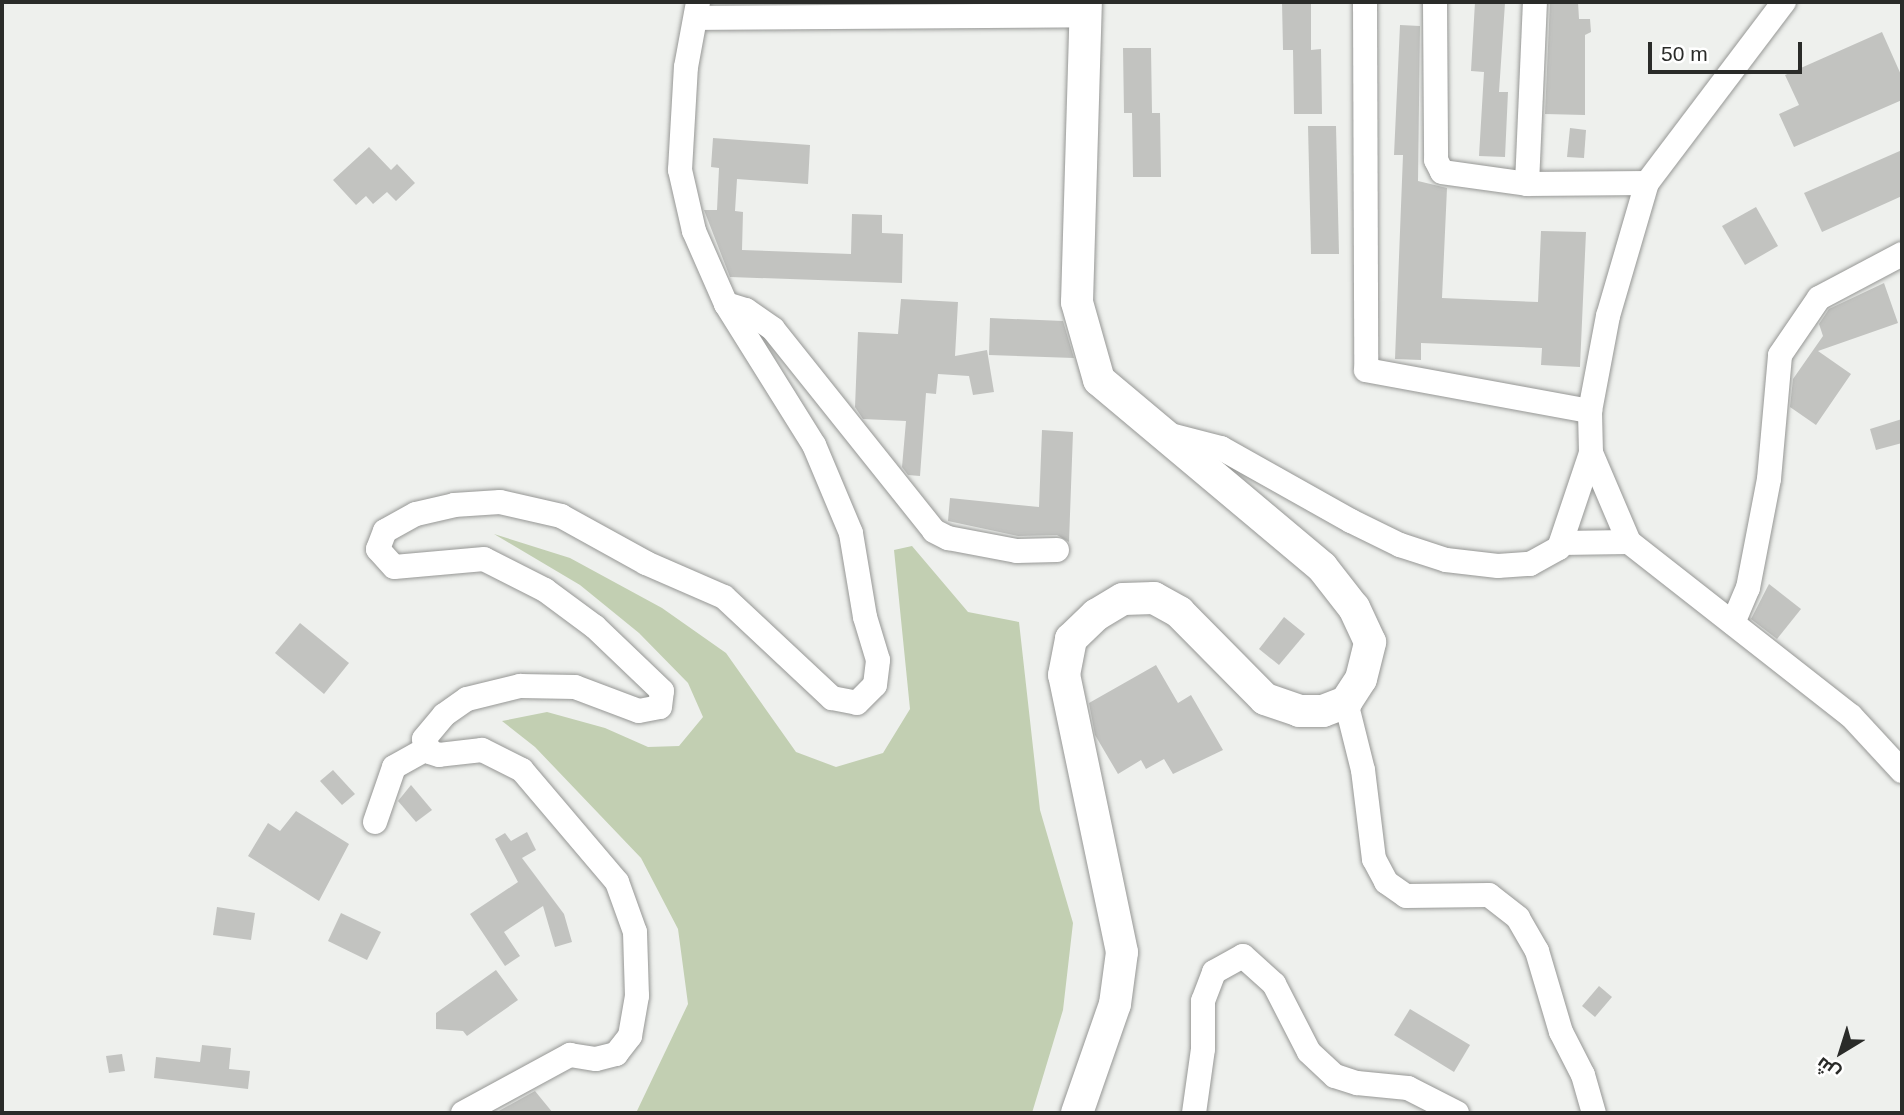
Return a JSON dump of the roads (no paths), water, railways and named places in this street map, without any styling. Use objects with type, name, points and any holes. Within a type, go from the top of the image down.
[{"type":"main road","points":[[1077,1113],[1115,1004],[1122,952],[1064,675],[1071,639],[1096,615],[1123,599],[1154,598],[1179,612],[1265,699],[1298,710],[1323,711],[1346,702],[1361,679],[1370,642],[1354,608],[1322,567],[1156,431],[1099,380],[1077,302],[1086,8]]},
{"type":"street","points":[[1365,2],[1366,370],[1590,411]]},
{"type":"street","points":[[1435,2],[1436,160],[1442,172],[1459,177],[1527,184],[1647,183]]},
{"type":"street","points":[[1527,184],[1535,2]]},
{"type":"street","points":[[1561,543],[1591,453],[1590,411],[1608,316],[1647,183],[1784,2]]},
{"type":"street","points":[[463,1113],[570,1055],[596,1059],[616,1054],[630,1036],[637,996],[635,932],[617,883],[522,770],[482,750],[439,755],[428,748],[424,739],[429,731],[467,699],[520,686],[575,687],[639,711],[660,707],[662,691],[594,627],[545,590],[484,559],[394,567],[378,549],[384,531],[416,514],[454,505],[500,502],[561,516],[646,563],[724,597],[832,698],[857,703],[875,685],[878,660],[865,617],[851,533],[814,445],[726,304],[694,231],[680,170],[686,67],[698,10],[1086,8]]},
{"type":"street","points":[[1733,624],[1748,588],[1769,479],[1780,355],[1819,298],[1902,254]]},
{"type":"street","points":[[726,304],[746,310],[773,330],[934,531],[948,538],[1017,551],[1057,550]]},
{"type":"street","points":[[1156,431],[1221,448],[1351,521],[1400,545],[1446,560],[1498,566],[1530,564],[1561,543],[1629,542]]},
{"type":"street","points":[[1591,453],[1629,542],[1851,716],[1902,771]]},
{"type":"street","points":[[1346,702],[1363,770],[1374,859],[1387,882],[1406,896],[1489,895],[1518,918],[1537,951],[1561,1032],[1583,1075],[1594,1113]]},
{"type":"street","points":[[375,822],[394,767],[428,748]]},
{"type":"street","points":[[1194,1113],[1203,1049],[1203,1001],[1214,972],[1243,956],[1274,984],[1310,1052],[1335,1076],[1357,1083],[1408,1088],[1458,1113]]}]
